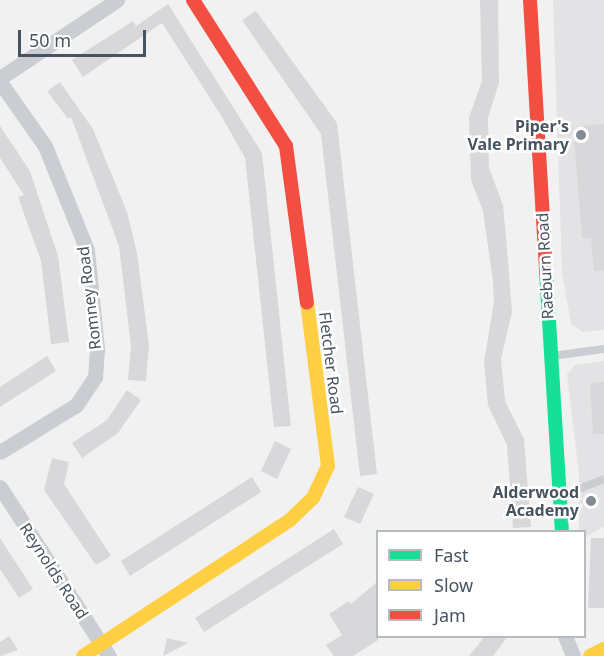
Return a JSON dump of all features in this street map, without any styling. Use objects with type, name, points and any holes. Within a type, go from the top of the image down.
[{"type":"street","points":[[0,80],[117,0]]},
{"type":"street","name":"Fletcher Road","points":[[83,656],[105,650],[290,520],[314,498],[328,465],[286,146],[193,0]]},
{"type":"street","name":"Raeburn Road","points":[[530,0],[562,530]]},
{"type":"street","name":"Romney Road","points":[[0,80],[45,146],[87,250],[98,349],[95,377],[76,405],[0,452]]},
{"type":"street","name":"Reynolds Road","points":[[0,487],[105,650]]},
{"type":"street","points":[[566,638],[573,656]]},
{"type":"street","points":[[590,656],[604,649]]},
{"type":"lane","points":[[550,356],[604,349]]},
{"type":"lane","points":[[561,496],[604,478]]},
{"type":"shaded area","name":"Piper's Vale Primary","points":[[553,0],[604,0],[604,330],[583,332],[571,324],[562,271]]},
{"type":"shaded area","points":[[604,361],[604,527],[586,536],[586,530],[579,530],[579,474],[567,374],[575,365]]},
{"type":"building","points":[[480,0],[498,0],[499,83],[488,118],[489,168],[503,205],[512,312],[501,359],[505,401],[524,439],[531,527],[513,528],[507,445],[488,405],[484,362],[494,302],[493,282],[483,211],[471,180],[469,117],[482,81]]},
{"type":"building","points":[[168,4],[262,153],[291,426],[274,427],[245,158],[222,117],[162,23],[83,77],[72,60],[133,21],[136,26]]},
{"type":"building","points":[[256,11],[337,123],[377,474],[360,476],[321,134],[242,20]]},
{"type":"building","points":[[60,82],[93,129],[127,212],[137,253],[149,345],[146,381],[128,380],[131,346],[119,246],[71,117],[68,119],[47,91]]},
{"type":"building","points":[[604,124],[604,270],[594,271],[591,238],[582,238],[574,137],[584,136],[583,126]]},
{"type":"building","points":[[0,126],[30,171],[58,256],[69,342],[51,344],[41,261],[18,197],[24,195],[0,158]]},
{"type":"building","points":[[47,356],[56,371],[0,407],[0,387]]},
{"type":"building","points":[[604,382],[604,434],[593,434],[590,383]]},
{"type":"building","points":[[127,390],[141,400],[118,433],[82,458],[72,443],[107,420]]},
{"type":"building","points":[[275,441],[291,449],[277,479],[261,471]]},
{"type":"building","points":[[52,458],[69,462],[64,484],[111,556],[96,565],[44,490]]},
{"type":"building","points":[[252,477],[261,492],[130,576],[121,561]]},
{"type":"building","points":[[358,487],[374,494],[360,524],[344,517]]},
{"type":"building","points":[[334,529],[343,544],[204,632],[195,618]]},
{"type":"building","points":[[0,538],[33,589],[19,598],[0,569]]},
{"type":"building","points":[[591,538],[604,538],[604,608],[588,608]]},
{"type":"building","points":[[376,583],[376,638],[378,640],[353,656],[334,656],[326,645],[342,635],[329,614],[349,601],[351,604]]},
{"type":"building","points":[[9,636],[18,650],[0,656],[0,642]]},
{"type":"building","points":[[167,638],[188,643],[163,656]]},
{"type":"building","points":[[483,638],[506,638],[493,656],[469,656]]},
{"type":"traffic: fast","points":[[546,271],[562,530]]},
{"type":"traffic: slow","points":[[83,656],[290,520],[313,498],[328,466],[307,303]]},
{"type":"traffic: slow","points":[[590,656],[604,649]]},
{"type":"traffic: jam","points":[[193,0],[286,146],[307,303]]},
{"type":"traffic: jam","points":[[530,0],[546,271]]},
{"type":"place","name":"Piper's Vale Primary","points":[[581,135]]},
{"type":"place","name":"Alderwood Academy","points":[[591,501]]}]
